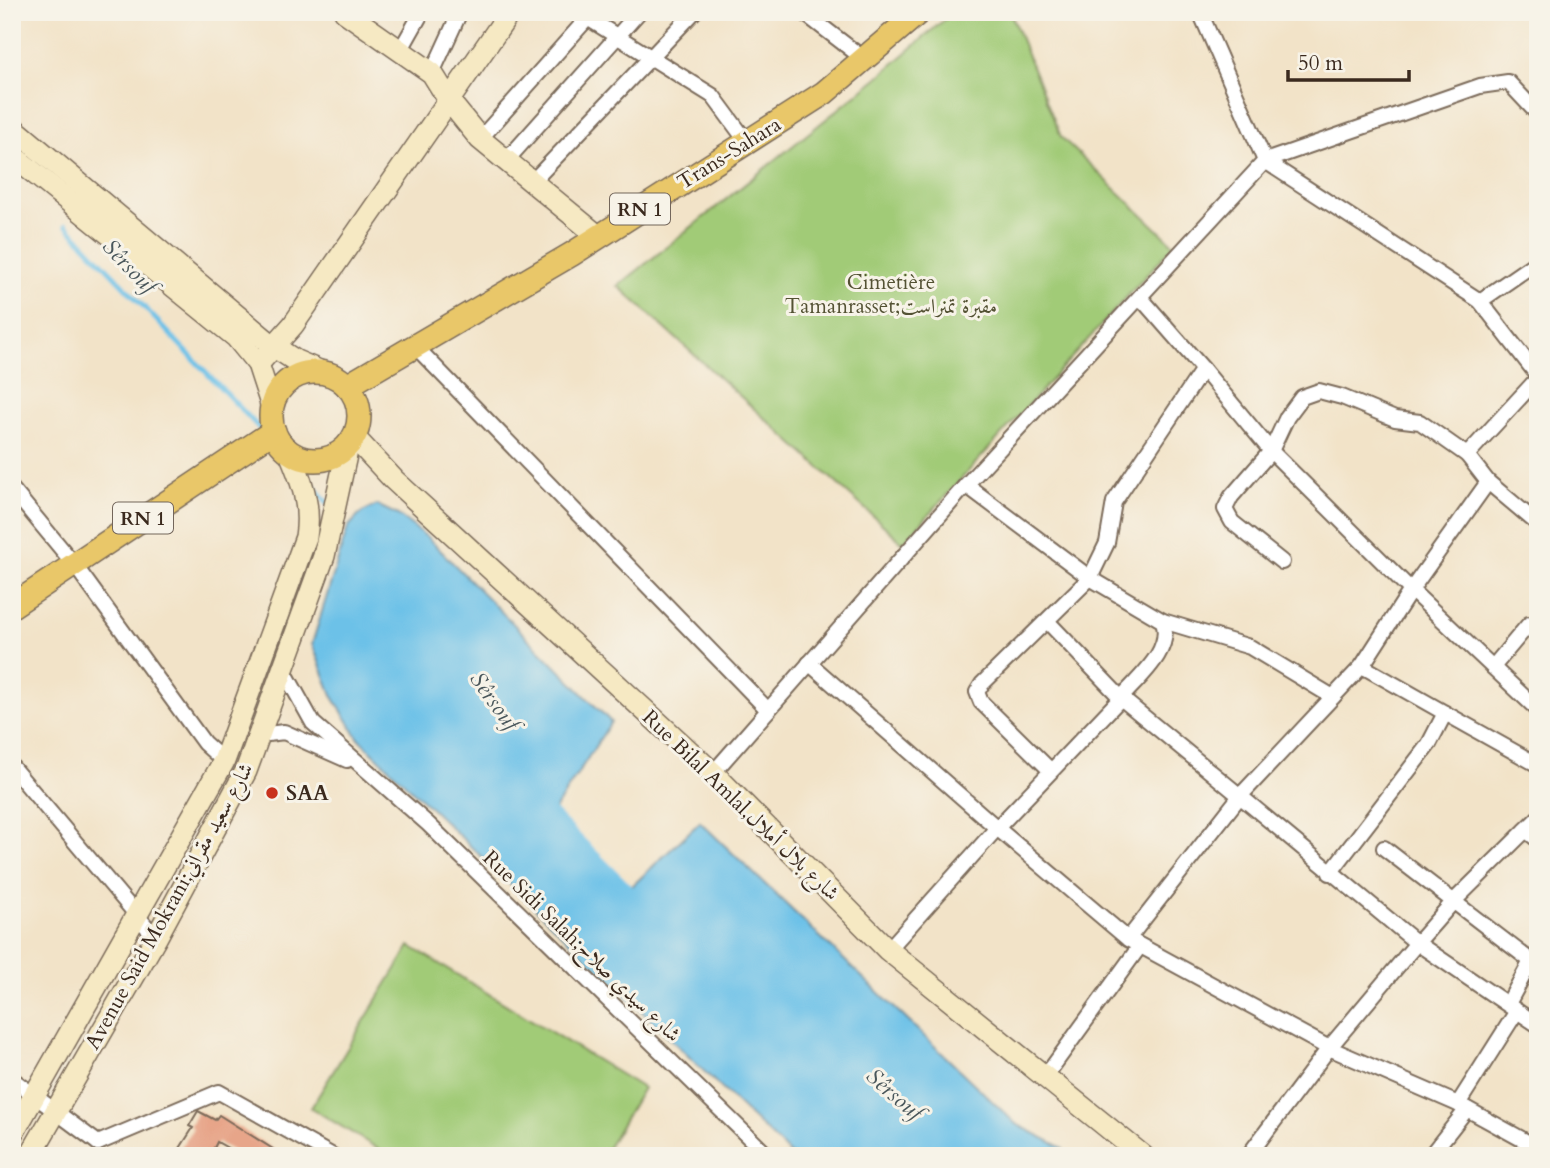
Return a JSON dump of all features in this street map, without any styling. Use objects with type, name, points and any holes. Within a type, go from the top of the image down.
[{"type":"main road","name":"Trans-Sahara","points":[[347,386],[598,236],[824,93],[919,12]]},
{"type":"main road","points":[[310,372],[324,373],[347,386],[359,410],[351,441],[328,459],[316,461],[290,453],[274,431],[272,407],[285,384],[310,372]]},
{"type":"main road","name":"RN 1","points":[[12,606],[274,431]]},
{"type":"street","points":[[345,12],[432,73],[450,102],[480,139],[505,162],[534,180],[598,236]]},
{"type":"street","points":[[400,51],[422,12]]},
{"type":"street","points":[[432,73],[460,12]]},
{"type":"street","points":[[258,364],[293,325],[510,12]]},
{"type":"street","points":[[505,162],[639,12]]},
{"type":"street","points":[[534,180],[694,12]]},
{"type":"street","points":[[803,12],[864,59]]},
{"type":"street","points":[[1200,12],[1265,161],[1480,301],[1538,377],[1468,455]]},
{"type":"street","points":[[480,139],[586,14],[713,96],[747,142]]},
{"type":"street","points":[[713,772],[966,485],[1265,161],[1480,86],[1508,82],[1538,114]]},
{"type":"street","points":[[12,127],[273,346],[296,361],[324,373]]},
{"type":"street","points":[[12,155],[236,337],[258,364],[272,407]]},
{"type":"street","points":[[1480,301],[1538,261]]},
{"type":"street","points":[[1140,297],[1271,451],[1411,590],[1538,710]]},
{"type":"street","points":[[415,346],[768,710]]},
{"type":"street","points":[[1050,770],[981,702],[977,692],[1090,578],[1107,543],[1114,502],[1203,369]]},
{"type":"street","points":[[1282,562],[1226,515],[1231,497],[1271,451],[1287,417],[1302,397],[1319,391],[1342,397],[1395,419],[1420,422],[1468,455],[1488,482],[1538,524]]},
{"type":"street","name":"Avenue Said Mokrani;شارع سعيد مقراني","points":[[30,1156],[235,795],[284,671],[327,545],[351,441]]},
{"type":"street","name":"Rue Bilal Amlal,شارع بلال أملال","points":[[351,441],[713,772],[888,950],[1143,1156]]},
{"type":"street","name":"Avenue Said Mokrani;شارع سعيد مقراني","points":[[12,1136],[224,761],[306,537],[309,514],[306,497],[290,453]]},
{"type":"street","points":[[1045,1077],[1134,943],[1240,796],[1362,666],[1411,590],[1488,482]]},
{"type":"street","points":[[966,485],[1090,578],[1163,621],[1250,647],[1333,697]]},
{"type":"street","points":[[12,489],[74,564],[204,743],[224,761]]},
{"type":"street","points":[[888,950],[1162,650],[1167,632],[1163,621]]},
{"type":"street","points":[[1048,622],[1121,698],[1330,873],[1417,943],[1538,1025]]},
{"type":"street","points":[[1493,667],[1523,629],[1529,624],[1538,624]]},
{"type":"street","points":[[809,663],[997,828],[1134,943],[1329,1048],[1462,1107],[1538,1148]]},
{"type":"street","points":[[1362,666],[1538,765]]},
{"type":"street","name":"Rue Sidi Salah;شارع سيدي صلاح","points":[[284,671],[313,723],[428,824],[768,1156]]},
{"type":"street","points":[[1330,873],[1429,744],[1445,713]]},
{"type":"street","name":"Rue Sidi Salah;شارع سيدي صلاح","points":[[260,735],[284,732],[364,768]]},
{"type":"street","points":[[17,772],[156,938]]},
{"type":"street","points":[[12,792],[17,772]]},
{"type":"street","points":[[1248,1156],[1329,1048],[1417,943],[1453,902],[1538,818]]},
{"type":"street","points":[[1526,830],[1538,840]]},
{"type":"street","points":[[1384,848],[1531,961],[1512,1007],[1462,1107],[1430,1156]]},
{"type":"street","points":[[12,1079],[98,1149],[219,1092],[332,1156]]},
{"type":"green space","name":"Cimetière Tamanrasset;مقبرة تمنراست","points":[[953,12],[1010,12],[1061,137],[1174,245],[903,543],[618,286],[876,79]]},
{"type":"green space","points":[[410,946],[643,1088],[603,1156],[390,1156],[311,1108]]},
{"type":"water","points":[[377,505],[398,515],[427,537],[611,722],[553,812],[630,888],[700,822],[1016,1124],[1063,1148],[1065,1156],[792,1156],[359,739],[333,697],[312,644],[348,527],[362,512]]},
{"type":"building","points":[[198,1111],[215,1120],[219,1115],[284,1156],[242,1156],[217,1142],[210,1156],[175,1156],[193,1128],[189,1126]]},
{"type":"waterway","name":"Sêrsouf","points":[[66,225],[262,431]]},
{"type":"waterway","name":"Sêrsouf","points":[[309,482],[328,503]]},
{"type":"waterway","name":"Sêrsouf","points":[[550,808],[633,890]]},
{"type":"place","name":"SAA","points":[[272,793]]}]
